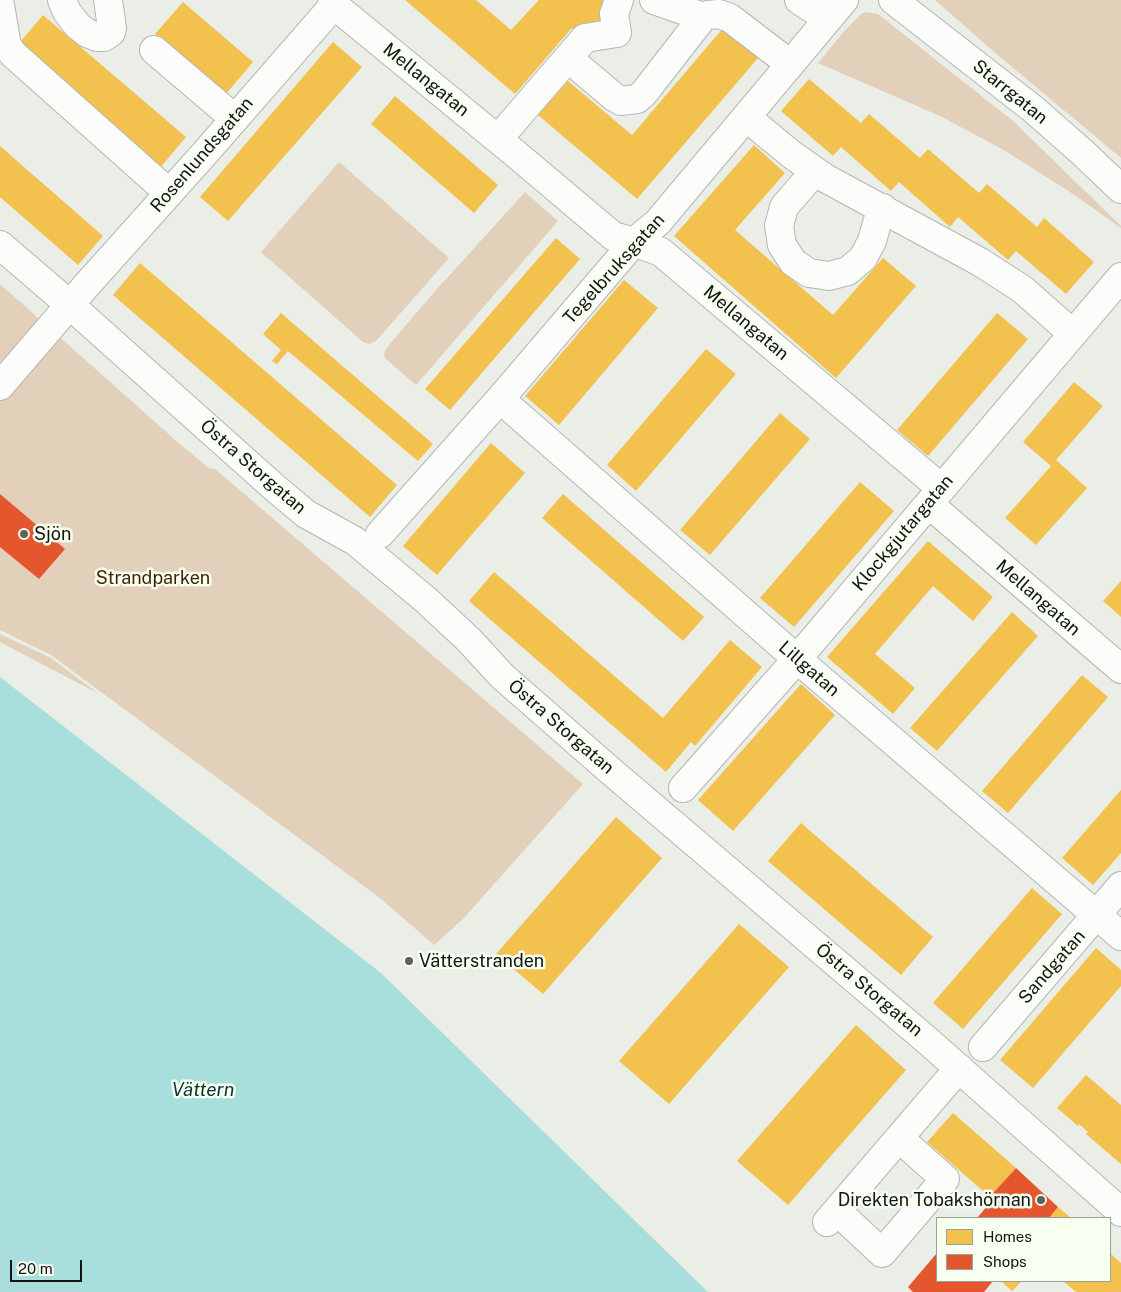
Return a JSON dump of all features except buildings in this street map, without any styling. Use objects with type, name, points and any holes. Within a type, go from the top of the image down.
[{"type":"street","points":[[62,0],[67,12],[78,26],[87,33],[97,37],[111,32],[108,0]]},
{"type":"street","points":[[498,139],[586,38],[617,32],[614,14],[619,0]]},
{"type":"street","points":[[654,0],[703,17]]},
{"type":"street","points":[[799,0],[836,10]]},
{"type":"street","name":"Starrgatan","points":[[894,0],[1033,109],[1121,189]]},
{"type":"street","name":"Rosenlundsgatan","points":[[0,386],[235,119],[333,2]]},
{"type":"street","name":"Mellangatan","points":[[333,2],[613,236],[661,252],[941,488],[929,504],[1121,669]]},
{"type":"street","points":[[0,5],[7,46],[13,54],[170,193]]},
{"type":"street","name":"Tegelbruksgatan","points":[[380,534],[500,399],[634,242],[658,222],[836,10]]},
{"type":"street","points":[[568,58],[614,97],[621,101],[637,99],[644,93],[703,17],[708,14],[719,14],[730,18],[790,64]]},
{"type":"street","points":[[154,50],[235,119]]},
{"type":"street","points":[[746,117],[791,154],[825,178],[980,262],[1022,289],[1073,334]]},
{"type":"street","points":[[815,171],[784,207],[779,226],[782,245],[793,262],[809,273],[829,276],[848,271],[863,258],[872,241],[876,223],[883,208]]},
{"type":"street","name":"Östra Storgatan","points":[[0,245],[306,514],[355,541],[426,600],[469,640],[502,676],[958,1068],[1121,1212]]},
{"type":"street","name":"Klockgjutargatan","points":[[683,788],[796,659],[1121,277]]},
{"type":"street","name":"Lillgatan","points":[[500,399],[796,659],[1121,936]]},
{"type":"street","name":"Sandgatan","points":[[983,1047],[1121,886]]},
{"type":"street","points":[[898,1138],[946,1179],[882,1253],[832,1216],[898,1138],[958,1068]]},
{"type":"green space","points":[[935,0],[1121,0],[1121,158],[1000,57]]},
{"type":"green space","points":[[866,12],[878,14],[1013,121],[1121,228],[1067,190],[1002,149],[940,116],[818,63],[846,29],[861,14]]},
{"type":"green space","points":[[339,162],[449,258],[376,341],[369,344],[363,342],[261,252]]},
{"type":"green space","points":[[525,192],[558,221],[416,385],[385,358],[384,353],[437,289]]},
{"type":"green space","name":"Strandparken","points":[[0,284],[182,446],[209,468],[215,469],[583,784],[463,919],[434,945],[380,898],[51,655],[0,630]]},
{"type":"green space","points":[[0,634],[51,658],[99,694],[0,642]]},
{"type":"water","name":"Vättern","points":[[0,677],[381,973],[708,1292],[0,1292]]},
{"type":"place","name":"Sjön","points":[[24,534]]},
{"type":"place","name":"Vätterstranden","points":[[409,961]]},
{"type":"place","name":"Direkten Tobakshörnan","points":[[1041,1200]]}]
